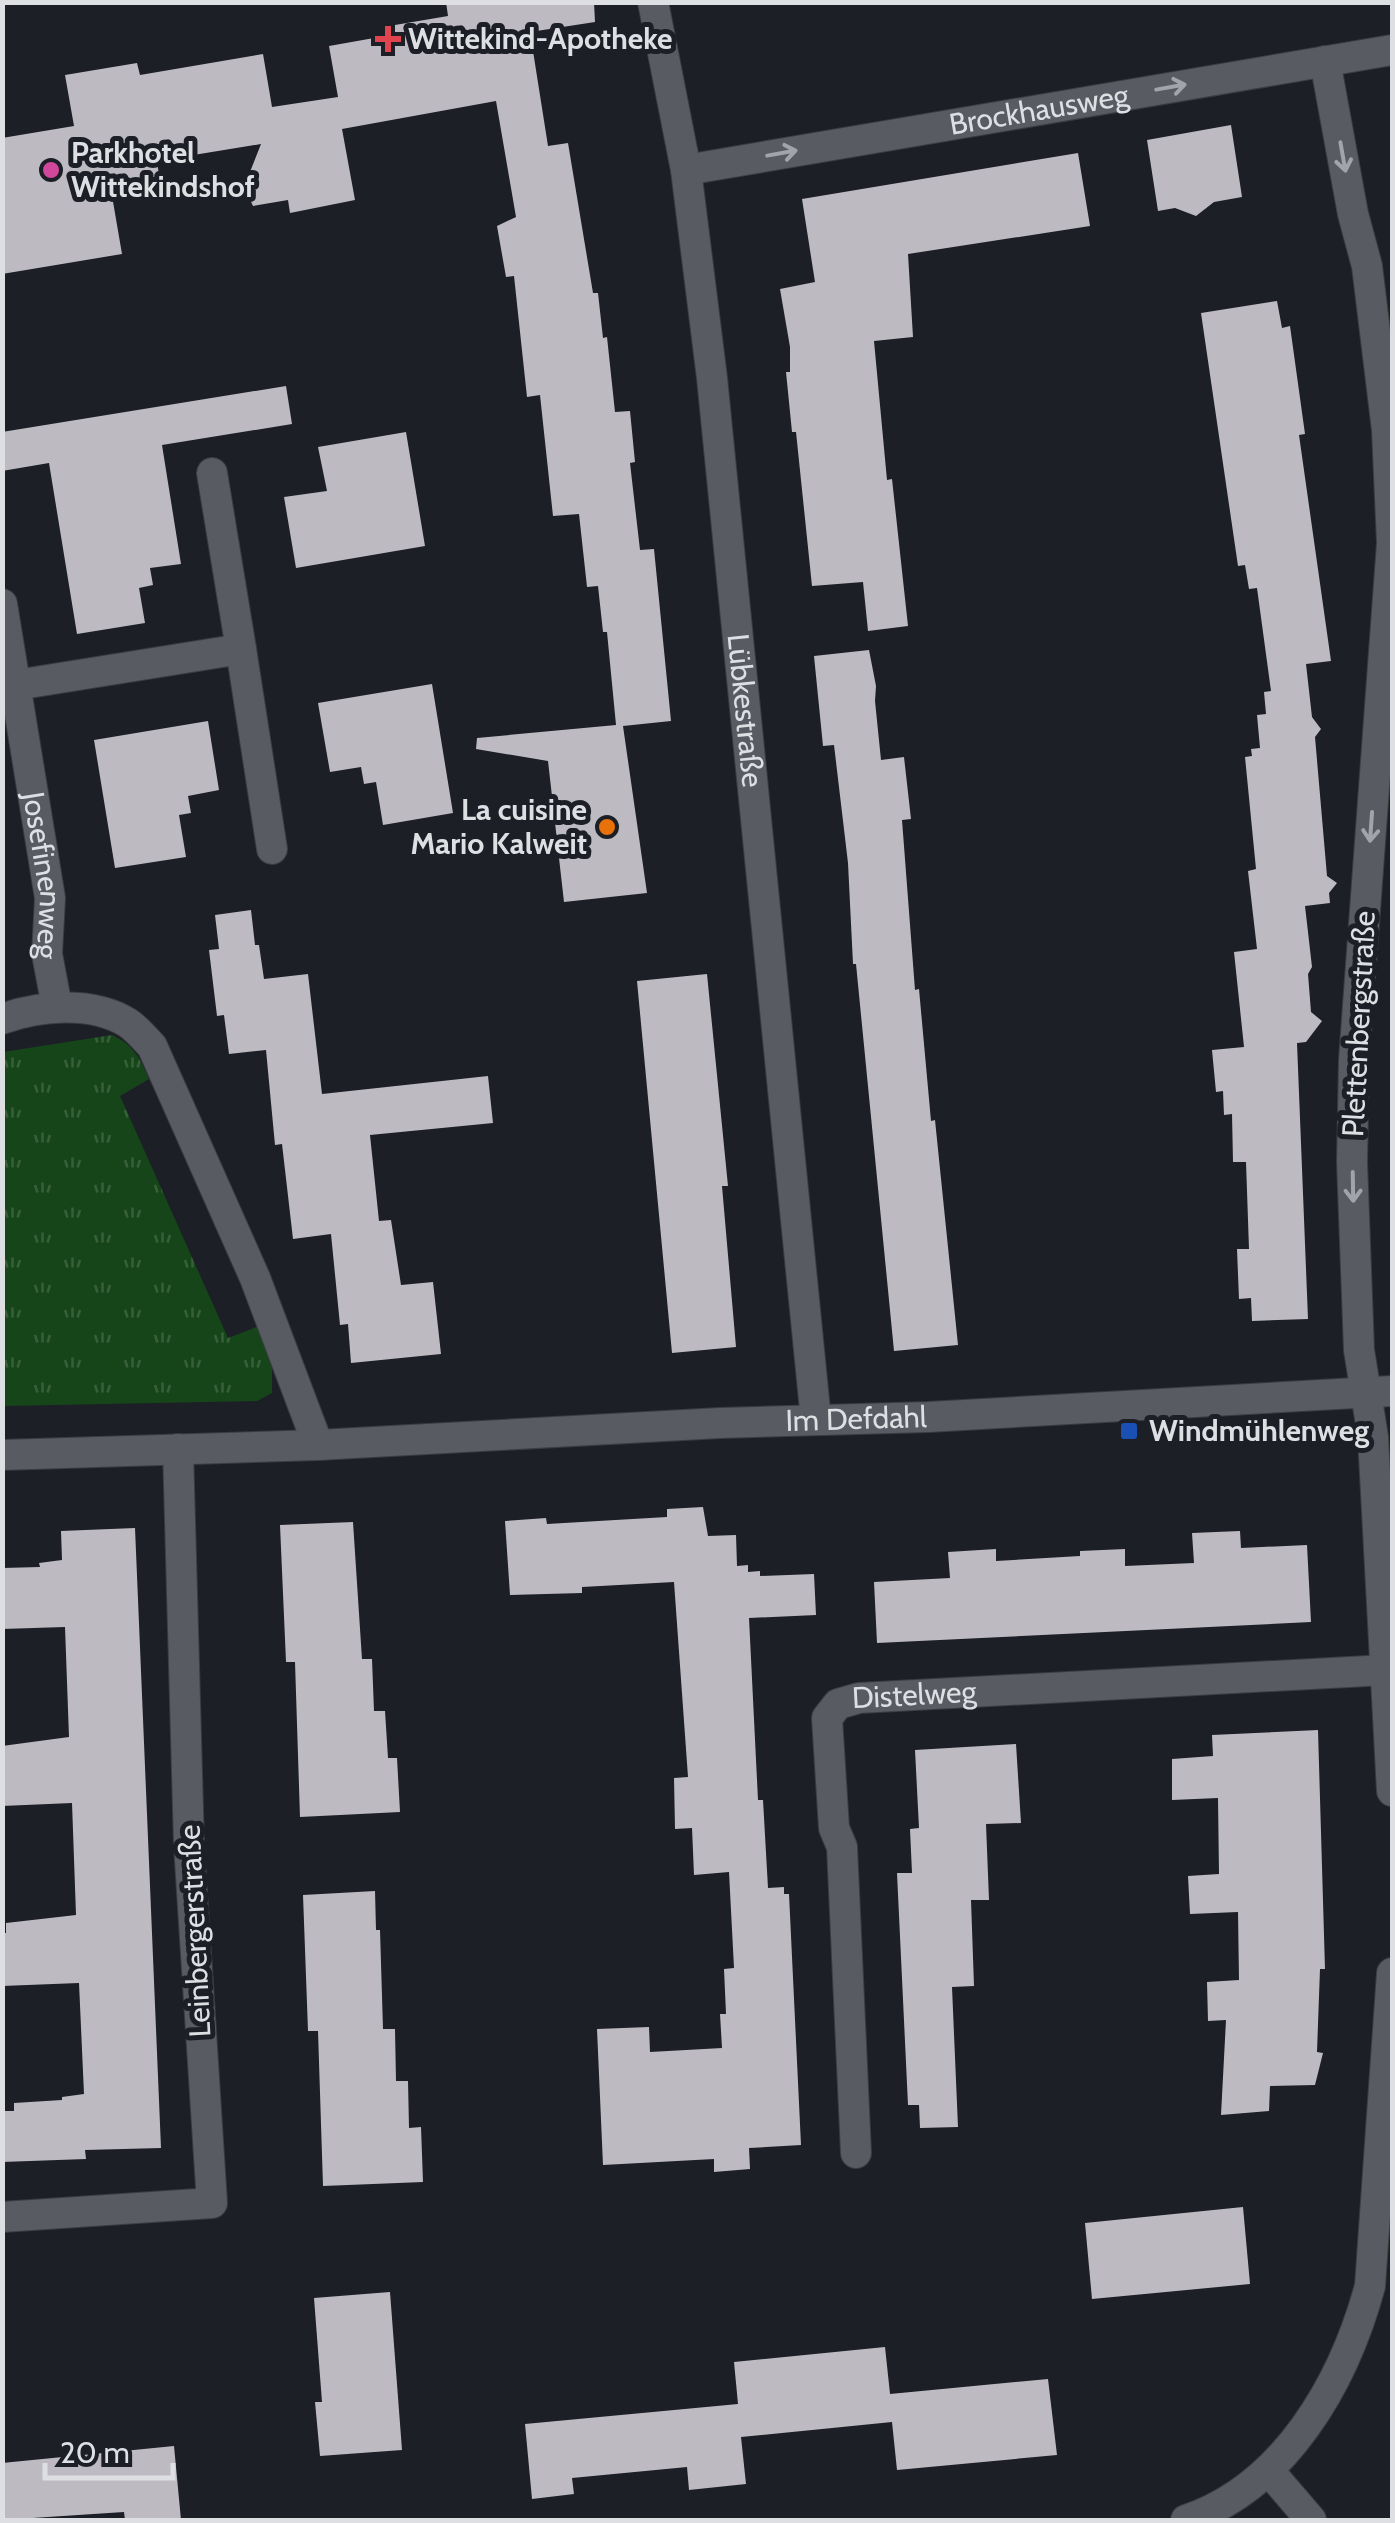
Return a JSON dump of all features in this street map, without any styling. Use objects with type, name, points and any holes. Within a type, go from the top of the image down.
[{"type":"street","name":"Lübkestraße","points":[[654,2],[686,170],[712,378],[816,1420]]},
{"type":"street","name":"Brockhausweg","points":[[686,170],[1392,50]]},
{"type":"street","name":"Plettenbergstraße","points":[[1325,61],[1353,214],[1367,266],[1387,430],[1392,543],[1354,1060],[1353,1256],[1359,1350],[1379,1391]]},
{"type":"street","points":[[212,472],[272,849]]},
{"type":"street","name":"Josefinenweg","points":[[2,604],[50,898],[47,954],[57,1007]]},
{"type":"street","points":[[16,684],[240,649]]},
{"type":"street","points":[[2,1019],[57,1007],[95,1011],[128,1023],[152,1046],[255,1278],[318,1445]]},
{"type":"street","name":"Im Defdahl","points":[[2,1455],[318,1445],[1379,1391]]},
{"type":"street","points":[[1379,1391],[1373,1438],[1392,1791]]},
{"type":"street","name":"Leinbergerstraße","points":[[2,2217],[212,2203],[189,1845],[178,1450]]},
{"type":"street","name":"Distelweg","points":[[856,2153],[842,1847],[834,1828],[827,1718],[838,1704],[858,1698],[1386,1670]]},
{"type":"street","points":[[1186,2520],[1207,2513],[1268,2471],[1338,2375],[1358,2328],[1370,2286],[1392,1974]]},
{"type":"street","points":[[1268,2471],[1311,2520]]},
{"type":"green space","points":[[112,1035],[131,1048],[149,1079],[120,1096],[228,1338],[259,1326],[272,1368],[272,1393],[257,1401],[3,1406],[3,1052]]},
{"type":"building","points":[[446,2],[594,2],[595,22],[530,32],[548,146],[568,143],[593,293],[598,293],[603,338],[607,337],[615,412],[630,411],[635,462],[630,463],[640,550],[654,549],[671,721],[623,726],[647,893],[564,902],[548,761],[476,749],[477,738],[616,725],[607,632],[603,632],[598,586],[587,587],[579,514],[553,516],[540,395],[527,397],[514,276],[506,277],[497,226],[516,217],[496,101],[342,129],[355,200],[290,213],[288,200],[253,206],[244,187],[261,144],[157,161],[160,182],[111,190],[122,254],[2,274],[2,138],[74,126],[65,75],[137,63],[140,75],[263,54],[272,107],[338,97],[329,46],[391,35],[389,26],[448,16]]},
{"type":"building","points":[[1231,125],[1242,197],[1214,202],[1196,216],[1175,208],[1158,211],[1147,140]]},
{"type":"building","points":[[1078,153],[1090,226],[908,254],[913,337],[874,341],[887,480],[892,479],[908,626],[868,631],[863,582],[812,586],[786,372],[790,372],[790,347],[780,289],[815,282],[802,199]]},
{"type":"building","points":[[1277,301],[1282,328],[1290,326],[1305,434],[1299,435],[1331,661],[1306,664],[1312,717],[1321,729],[1315,737],[1327,876],[1337,883],[1329,893],[1330,903],[1305,906],[1312,967],[1308,974],[1311,1012],[1322,1021],[1306,1042],[1297,1043],[1308,1319],[1252,1321],[1251,1298],[1239,1299],[1237,1249],[1249,1249],[1246,1162],[1233,1162],[1232,1114],[1224,1115],[1223,1091],[1216,1092],[1212,1050],[1244,1047],[1234,952],[1257,949],[1248,871],[1256,869],[1245,757],[1252,756],[1251,749],[1260,748],[1257,715],[1266,714],[1264,692],[1271,691],[1257,588],[1249,589],[1245,565],[1238,566],[1201,313]]},
{"type":"building","points":[[286,386],[292,424],[162,445],[181,564],[150,568],[153,585],[139,588],[145,623],[77,634],[49,463],[2,471],[2,432]]},
{"type":"building","points":[[406,432],[425,546],[296,568],[284,497],[327,491],[318,447]]},
{"type":"building","points":[[869,650],[876,686],[881,760],[904,757],[911,819],[902,820],[915,990],[919,989],[931,1121],[935,1120],[958,1345],[894,1351],[853,964],[848,863],[834,745],[823,746],[814,656]]},
{"type":"building","points":[[432,684],[453,813],[383,825],[376,782],[364,784],[361,767],[330,772],[318,703]]},
{"type":"building","points":[[208,721],[219,790],[188,796],[191,813],[179,815],[186,857],[115,868],[94,740]]},
{"type":"building","points":[[251,910],[264,979],[308,974],[322,1094],[488,1076],[493,1123],[370,1135],[379,1221],[391,1220],[401,1285],[433,1282],[441,1354],[351,1363],[348,1324],[340,1325],[331,1234],[293,1239],[282,1144],[275,1145],[266,1050],[229,1054],[224,1015],[217,1016],[209,950],[219,949],[215,915]]},
{"type":"building","points":[[707,974],[728,1186],[722,1186],[736,1347],[672,1353],[637,981]]},
{"type":"building","points":[[703,1507],[708,1536],[736,1535],[737,1566],[748,1565],[748,1572],[760,1571],[760,1576],[814,1574],[816,1615],[749,1618],[758,1800],[763,1800],[768,1888],[784,1887],[784,1894],[789,1894],[801,2145],[749,2148],[750,2169],[714,2172],[714,2159],[603,2165],[597,2029],[649,2027],[650,2052],[722,2048],[720,2014],[726,2014],[724,1969],[734,1968],[729,1872],[694,1875],[692,1828],[675,1829],[674,1778],[688,1777],[674,1582],[582,1587],[582,1593],[510,1595],[505,1521],[546,1518],[547,1524],[667,1517],[667,1509]]},
{"type":"building","points":[[353,1522],[362,1659],[372,1659],[374,1711],[385,1711],[388,1758],[397,1758],[400,1812],[300,1817],[295,1662],[286,1662],[280,1525]]},
{"type":"building","points":[[135,1528],[161,2148],[85,2150],[86,2159],[2,2162],[2,2111],[14,2111],[14,2103],[62,2100],[84,2094],[79,1983],[2,1986],[2,1933],[6,1933],[6,1923],[76,1915],[72,1803],[2,1806],[2,1746],[69,1737],[65,1627],[2,1629],[2,1568],[40,1567],[39,1563],[62,1560],[61,1531]]},
{"type":"building","points":[[1240,1531],[1241,1548],[1307,1545],[1311,1622],[877,1643],[874,1582],[950,1578],[948,1552],[996,1549],[996,1561],[1125,1549],[1125,1566],[1194,1563],[1192,1533]]},
{"type":"building","points":[[1318,1730],[1325,1969],[1320,1969],[1317,2052],[1323,2053],[1315,2085],[1270,2086],[1269,2111],[1221,2115],[1226,2020],[1208,2021],[1207,1982],[1239,1980],[1238,1912],[1190,1914],[1188,1876],[1219,1874],[1218,1798],[1172,1800],[1172,1759],[1213,1756],[1212,1735]]},
{"type":"building","points":[[1016,1744],[1021,1823],[986,1824],[989,1900],[971,1900],[974,1986],[952,1987],[958,2127],[920,2128],[919,2105],[908,2105],[897,1873],[912,1873],[910,1829],[919,1828],[915,1750]]},
{"type":"building","points":[[375,1891],[383,2029],[395,2029],[396,2081],[408,2081],[409,2128],[421,2127],[423,2182],[323,2186],[318,2031],[308,2031],[303,1895]]},
{"type":"building","points":[[1243,2207],[1250,2284],[1092,2299],[1085,2223]]},
{"type":"building","points":[[390,2292],[402,2450],[320,2456],[315,2402],[322,2402],[314,2298]]},
{"type":"building","points":[[885,2347],[890,2394],[1048,2379],[1057,2455],[897,2470],[892,2422],[741,2437],[746,2484],[689,2490],[687,2467],[572,2478],[574,2494],[532,2499],[525,2424],[738,2404],[734,2362]]},
{"type":"building","points":[[174,2446],[181,2520],[125,2520],[124,2512],[2,2520],[2,2463]]},
{"type":"place","name":"Wittekind-Apotheke","points":[[388,39]]},
{"type":"place","name":"Parkhotel Wittekindshof","points":[[51,170]]},
{"type":"place","name":"La cuisine Mario Kalweit","points":[[607,827]]},
{"type":"place","name":"Windmühlenweg","points":[[1129,1431]]}]
